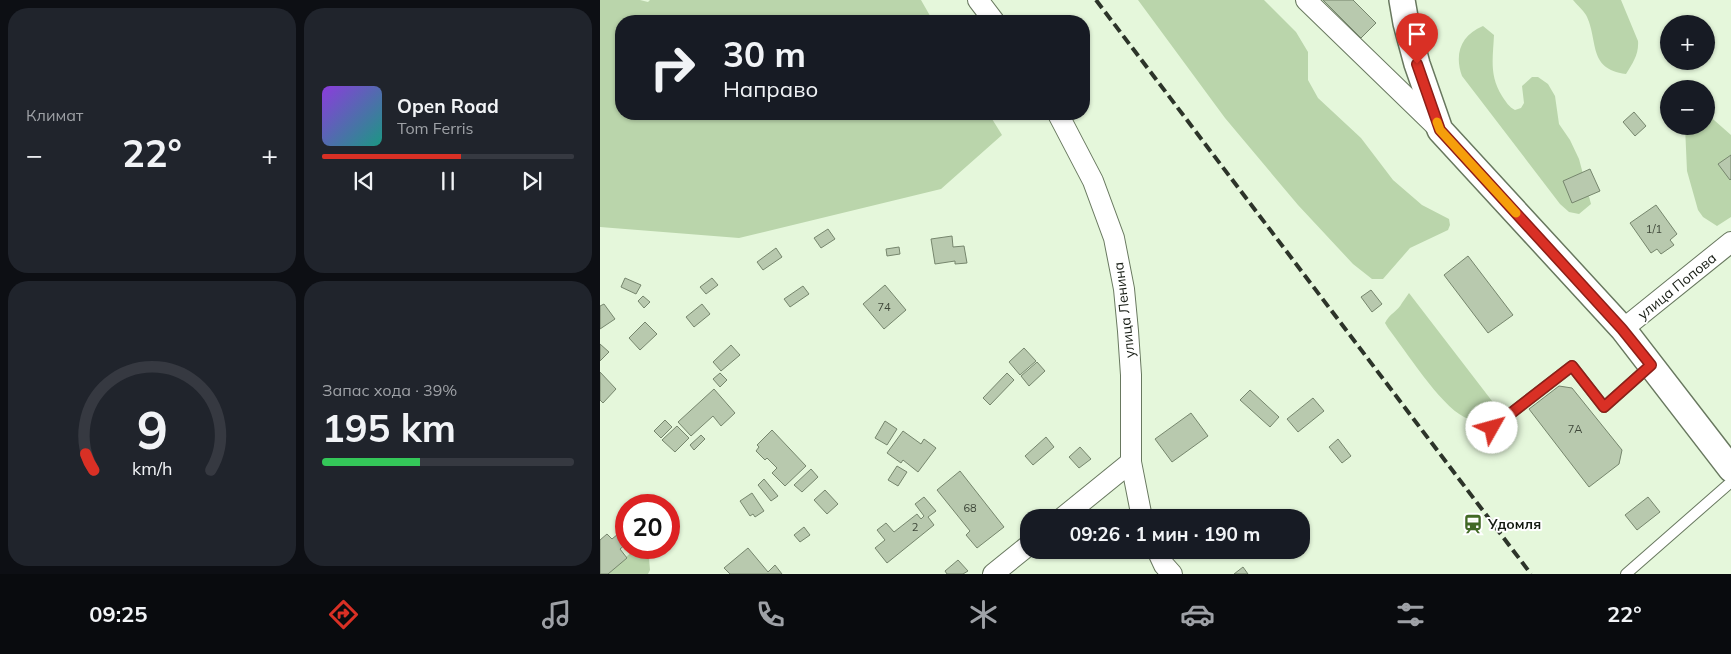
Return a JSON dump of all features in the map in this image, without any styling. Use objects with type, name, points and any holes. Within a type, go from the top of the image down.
[{"type":"street","points":[[978,0],[989,15]]},
{"type":"street","points":[[1306,0],[1440,130],[1622,329],[1731,469]]},
{"type":"street","points":[[1402,0],[1417,64],[1440,130]]},
{"type":"street","name":"улица Ленина","points":[[1061,120],[1094,181],[1114,238],[1124,289],[1131,375],[1131,462],[1140,509]]},
{"type":"street","name":"улица Попова","points":[[1622,329],[1731,242]]},
{"type":"street","points":[[1073,509],[1131,462]]},
{"type":"street","points":[[993,574],[1020,552]]},
{"type":"street","points":[[1161,559],[1172,574]]},
{"type":"lane","points":[[1492,428],[1572,366],[1604,407],[1651,365]]},
{"type":"lane","points":[[1626,574],[1731,482]]},
{"type":"green space","points":[[600,0],[640,0],[648,2],[650,0],[921,0],[930,15],[615,15],[615,120],[993,120],[1002,135],[941,189],[739,238],[600,227]]},
{"type":"green space","points":[[1138,0],[1264,0],[1296,32],[1308,52],[1308,80],[1318,98],[1361,138],[1393,180],[1422,205],[1449,219],[1450,225],[1448,230],[1410,248],[1383,279],[1372,279],[1353,264],[1298,205],[1225,118]]},
{"type":"green space","points":[[1573,0],[1621,0],[1638,41],[1636,54],[1626,74],[1614,71],[1605,66],[1600,60],[1586,15]]},
{"type":"green space","points":[[1483,26],[1494,35],[1493,74],[1502,96],[1509,106],[1515,110],[1521,108],[1524,103],[1522,86],[1532,77],[1538,77],[1548,84],[1555,96],[1559,124],[1570,140],[1579,159],[1591,204],[1579,214],[1569,212],[1560,204],[1462,76],[1459,60],[1461,46],[1469,35]]},
{"type":"green space","points":[[1715,121],[1731,135],[1731,217],[1717,226],[1703,217],[1698,210],[1687,171],[1685,135],[1715,135]]},
{"type":"green space","points":[[1409,293],[1492,401],[1492,410],[1486,415],[1472,419],[1464,417],[1454,410],[1423,376],[1388,328],[1385,323]]},
{"type":"green space","points":[[623,559],[649,559],[650,570],[648,574],[605,574]]},
{"type":"building","points":[[1323,0],[1353,0],[1376,23],[1361,38]]},
{"type":"building","points":[[1634,112],[1646,126],[1635,136],[1623,122]]},
{"type":"building","points":[[1731,155],[1731,179],[1730,180],[1718,164]]},
{"type":"building","points":[[1590,169],[1600,191],[1572,203],[1563,181]]},
{"type":"building","points":[[1656,205],[1677,234],[1670,240],[1674,245],[1661,254],[1657,249],[1651,253],[1630,223]]},
{"type":"building","points":[[828,229],[835,239],[821,248],[814,238]]},
{"type":"building","points":[[952,236],[953,247],[964,246],[967,263],[955,264],[955,261],[935,264],[931,239]]},
{"type":"building","points":[[899,247],[900,254],[887,256],[886,249]]},
{"type":"building","points":[[776,248],[782,257],[763,270],[757,262]]},
{"type":"building","points":[[1468,256],[1513,315],[1488,333],[1444,275]]},
{"type":"building","points":[[625,278],[641,285],[636,294],[621,287]]},
{"type":"building","points":[[712,278],[718,285],[706,294],[700,287]]},
{"type":"building","points":[[885,285],[906,310],[884,329],[863,304]]},
{"type":"building","points":[[803,286],[809,294],[790,307],[784,299]]},
{"type":"building","points":[[1371,290],[1382,304],[1372,312],[1361,297]]},
{"type":"building","points":[[643,296],[650,302],[644,308],[638,301]]},
{"type":"building","points":[[604,304],[615,319],[600,329],[600,306]]},
{"type":"building","points":[[702,304],[710,314],[694,327],[686,317]]},
{"type":"building","points":[[645,322],[657,334],[640,350],[629,338]]},
{"type":"building","points":[[600,344],[609,352],[600,361]]},
{"type":"building","points":[[731,345],[740,355],[721,371],[713,362]]},
{"type":"building","points":[[1024,348],[1036,361],[1020,375],[1009,362]]},
{"type":"building","points":[[1037,362],[1045,371],[1029,386],[1021,376]]},
{"type":"building","points":[[600,372],[616,389],[603,403],[600,400]]},
{"type":"building","points":[[720,373],[727,380],[720,387],[713,379]]},
{"type":"building","points":[[1007,373],[1014,380],[990,405],[983,398]]},
{"type":"building","points":[[1559,386],[1572,388],[1622,450],[1619,464],[1589,487],[1529,409]]},
{"type":"building","points":[[714,389],[735,413],[721,426],[713,416],[691,436],[678,422]]},
{"type":"building","points":[[1250,390],[1279,417],[1270,427],[1240,400]]},
{"type":"building","points":[[1313,398],[1324,411],[1298,432],[1287,419]]},
{"type":"building","points":[[1191,413],[1208,436],[1172,462],[1155,439]]},
{"type":"building","points":[[665,420],[672,427],[661,438],[654,431]]},
{"type":"building","points":[[885,421],[897,429],[887,445],[875,438]]},
{"type":"building","points":[[677,426],[689,438],[675,452],[662,440]]},
{"type":"building","points":[[772,430],[806,466],[785,486],[772,473],[777,468],[756,451],[759,447],[757,445]]},
{"type":"building","points":[[903,431],[921,444],[924,439],[936,448],[918,472],[903,460],[901,463],[887,453]]},
{"type":"building","points":[[701,435],[705,439],[694,450],[690,445]]},
{"type":"building","points":[[1046,437],[1054,447],[1033,465],[1025,456]]},
{"type":"building","points":[[1338,439],[1351,456],[1342,463],[1329,447]]},
{"type":"building","points":[[1080,447],[1091,459],[1079,468],[1069,457]]},
{"type":"building","points":[[897,466],[907,472],[898,486],[888,480]]},
{"type":"building","points":[[811,469],[818,477],[802,492],[794,485]]},
{"type":"building","points":[[960,471],[1004,527],[977,548],[966,535],[970,531],[937,490]]},
{"type":"building","points":[[764,479],[778,496],[771,501],[758,485]]},
{"type":"building","points":[[825,490],[838,504],[827,514],[814,500]]},
{"type":"building","points":[[752,493],[764,511],[755,517],[753,514],[750,516],[740,501]]},
{"type":"building","points":[[924,497],[936,511],[928,517],[934,525],[887,563],[875,548],[885,540],[877,530],[886,523],[894,532],[917,514],[921,519],[924,516],[915,504]]},
{"type":"building","points":[[1648,497],[1660,512],[1637,530],[1625,515]]},
{"type":"building","points":[[804,527],[810,535],[800,542],[794,535]]},
{"type":"building","points":[[607,534],[612,539],[615,536],[615,559],[626,559],[608,574],[600,574],[600,540]]},
{"type":"building","points":[[748,548],[768,572],[775,565],[782,574],[730,574],[724,568]]},
{"type":"building","points":[[958,560],[968,571],[963,574],[947,574],[945,571]]},
{"type":"building","points":[[1243,567],[1248,574],[1234,574]]},
{"type":"railway","points":[[1096,0],[1531,574]]},
{"type":"slow traffic","points":[[1437,122],[1440,130],[1516,213]]},
{"type":"place","name":"Удомля","points":[[1473,524]]},
{"type":"route","points":[[1417,64],[1440,130],[1622,329],[1651,365],[1604,407],[1572,366],[1492,428]]}]
